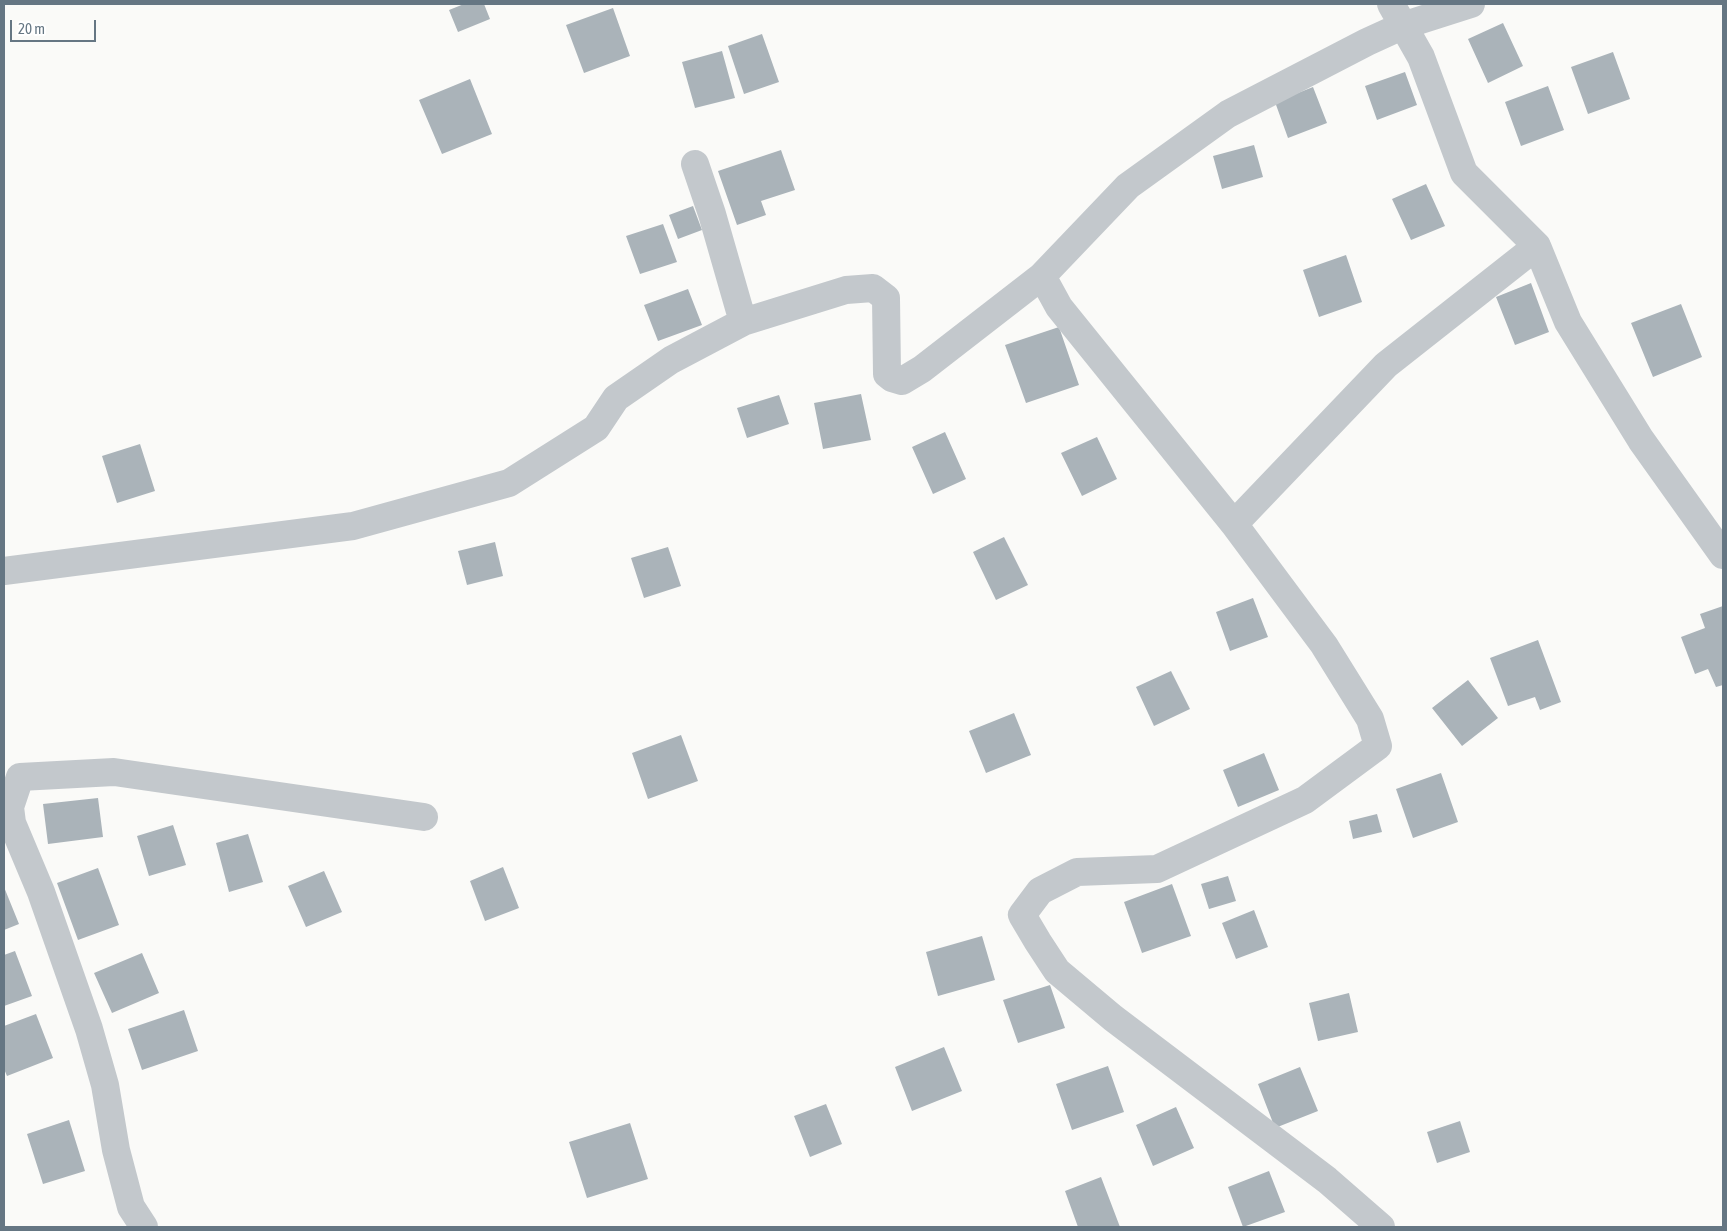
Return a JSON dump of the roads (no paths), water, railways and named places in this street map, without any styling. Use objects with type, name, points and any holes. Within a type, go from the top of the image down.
[{"type":"street","points":[[4,571],[353,526],[509,483],[596,428],[616,398],[671,360],[743,322],[846,290],[873,288],[886,298],[887,374],[892,378],[902,381],[922,369],[1042,276],[1128,186],[1228,114],[1367,42],[1396,15],[1471,4]]},
{"type":"street","points":[[1396,15],[1421,57],[1464,173],[1537,246],[1568,322],[1640,440],[1723,555]]},
{"type":"street","points":[[694,164],[712,214],[743,322]]},
{"type":"street","points":[[1234,524],[1386,365],[1537,246]]},
{"type":"street","points":[[1042,276],[1059,307],[1234,524],[1324,645],[1370,720],[1378,746],[1305,800],[1157,869],[1077,872],[1040,891],[1022,916],[1056,971],[1113,1018],[1327,1180],[1381,1227]]},
{"type":"street","points":[[144,1227],[132,1207],[116,1150],[105,1085],[89,1029],[41,892],[12,823],[10,807],[12,778],[114,772],[424,817]]}]
